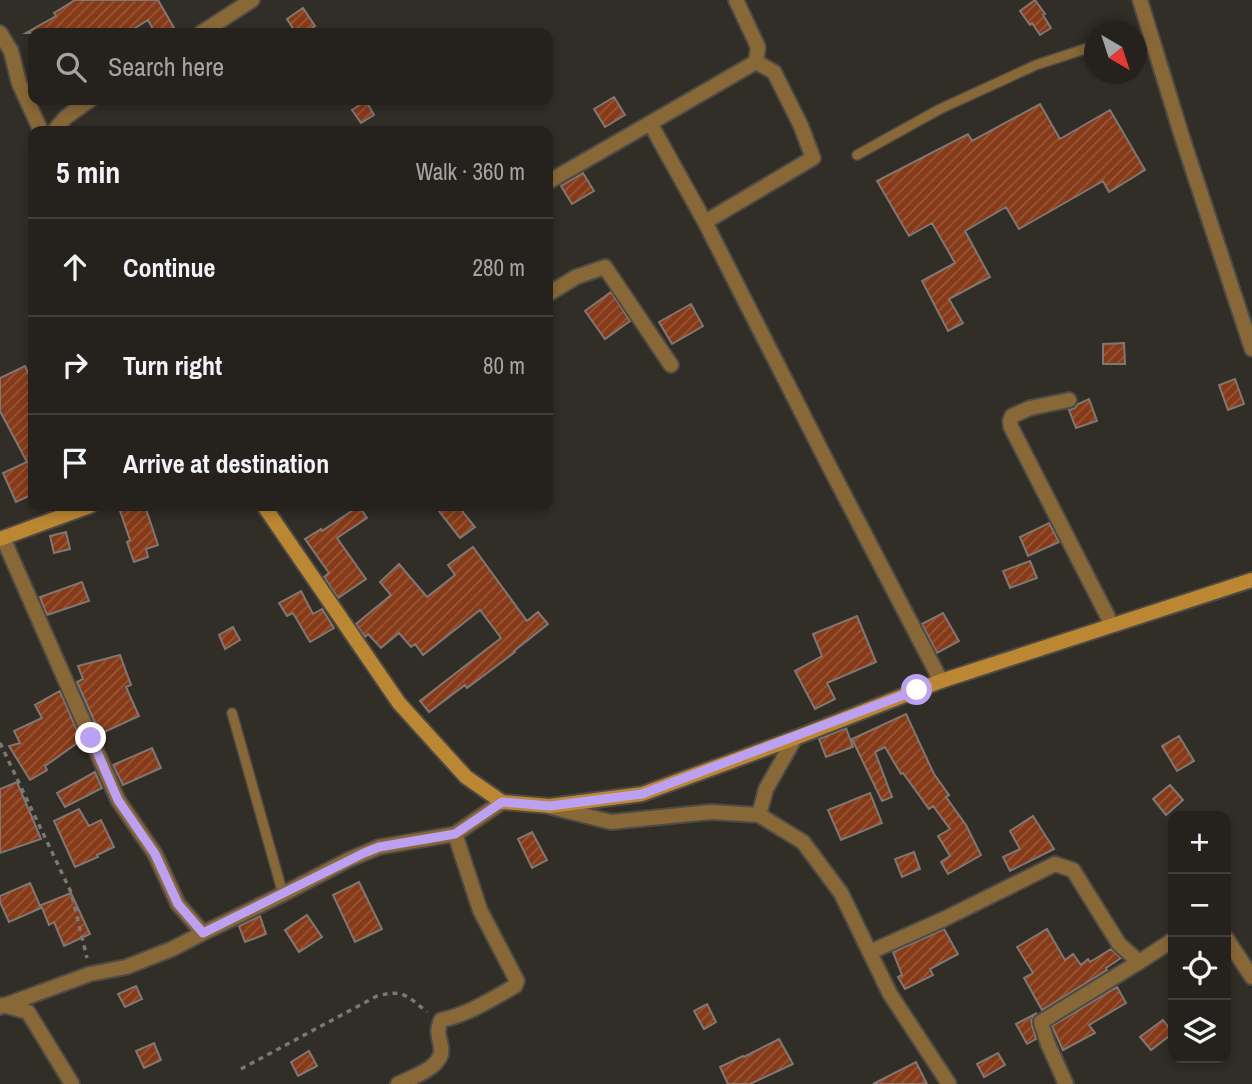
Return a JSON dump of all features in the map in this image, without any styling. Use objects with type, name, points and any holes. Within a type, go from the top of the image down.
[{"type":"main road","points":[[1,538],[76,511]]},
{"type":"main road","points":[[267,511],[399,703],[466,776],[502,802],[550,806],[642,794],[941,681],[1252,580]]},
{"type":"street","points":[[209,28],[253,0]]},
{"type":"street","points":[[736,0],[758,47],[756,62]]},
{"type":"street","points":[[1140,0],[1142,21]]},
{"type":"street","points":[[0,33],[11,51],[19,83],[28,103]]},
{"type":"street","points":[[1147,42],[1252,349]]},
{"type":"street","points":[[553,179],[756,62]]},
{"type":"street","points":[[705,222],[813,158],[801,126],[774,72],[756,62]]},
{"type":"street","points":[[29,105],[39,126]]},
{"type":"street","points":[[58,126],[83,105]]},
{"type":"street","points":[[650,123],[705,222],[941,681]]},
{"type":"street","points":[[553,291],[576,277],[605,267],[671,365]]},
{"type":"street","points":[[1069,400],[1030,408],[1012,416],[1011,427],[1112,625]]},
{"type":"street","points":[[1,538],[118,800],[155,854],[178,904],[203,933]]},
{"type":"street","points":[[759,815],[766,789],[795,738]]},
{"type":"street","points":[[1,1006],[90,974],[126,967],[172,949],[379,847],[455,834],[502,802]]},
{"type":"street","points":[[550,806],[611,822],[711,812],[759,815],[803,842],[841,893],[890,994],[949,1084]]},
{"type":"street","points":[[398,1084],[418,1075],[441,1057],[437,1034],[441,1020],[477,1007],[515,986],[517,981],[480,910],[455,834]]},
{"type":"street","points":[[870,952],[1055,864],[1073,870],[1119,944],[1139,962]]},
{"type":"street","points":[[1066,1084],[1041,1022],[1168,943]]},
{"type":"street","points":[[1231,946],[1252,977]]},
{"type":"street","points":[[1,1006],[28,1012],[72,1084]]},
{"type":"lane","points":[[858,155],[940,109],[1036,65],[1084,49]]},
{"type":"lane","points":[[232,713],[283,894]]},
{"type":"path","points":[[0,743],[71,892],[90,974]]},
{"type":"path","points":[[241,1069],[377,996],[393,992],[403,993],[434,1018],[441,1020]]},
{"type":"building","points":[[75,0],[158,0],[174,28],[152,28],[148,20],[135,28],[35,28],[56,16],[54,13]]},
{"type":"building","points":[[1035,0],[1051,28],[1040,35],[1020,11]]},
{"type":"building","points":[[303,8],[315,26],[293,28],[287,19]]},
{"type":"building","points":[[614,97],[625,115],[605,127],[594,109]]},
{"type":"building","points":[[1040,104],[1060,139],[1110,110],[1145,170],[1109,192],[1103,181],[1019,229],[1006,207],[965,231],[990,277],[949,299],[963,323],[948,331],[922,281],[955,263],[932,223],[909,236],[877,181],[968,134],[972,141]]},
{"type":"building","points":[[360,105],[368,105],[374,115],[361,123],[352,110]]},
{"type":"building","points":[[583,173],[594,191],[572,204],[561,186]]},
{"type":"building","points":[[611,292],[630,321],[605,339],[585,311]]},
{"type":"building","points":[[691,304],[703,326],[672,344],[659,322]]},
{"type":"building","points":[[1124,343],[1125,364],[1103,364],[1103,344]]},
{"type":"building","points":[[25,366],[28,373],[28,496],[16,502],[3,473],[27,462],[0,411],[0,378]]},
{"type":"building","points":[[1235,379],[1244,404],[1228,410],[1219,385]]},
{"type":"building","points":[[1089,399],[1097,421],[1076,428],[1069,410]]},
{"type":"building","points":[[120,511],[147,511],[158,545],[146,549],[148,557],[134,562],[127,542],[130,540]]},
{"type":"building","points":[[352,511],[362,511],[367,518],[337,538],[366,579],[338,598],[324,577],[329,573],[305,539],[321,529],[322,531]]},
{"type":"building","points":[[439,511],[462,511],[475,527],[460,538]]},
{"type":"building","points":[[1049,523],[1059,542],[1028,556],[1020,537]]},
{"type":"building","points":[[66,532],[70,549],[54,553],[50,536]]},
{"type":"building","points":[[473,547],[527,621],[538,612],[548,624],[467,688],[465,685],[429,712],[420,701],[501,638],[480,610],[423,655],[415,644],[411,647],[399,633],[381,648],[368,634],[365,637],[356,624],[391,595],[380,582],[399,564],[427,597],[455,575],[448,565]]},
{"type":"building","points":[[1030,561],[1037,578],[1010,588],[1003,571]]},
{"type":"building","points":[[82,582],[89,601],[47,615],[40,597]]},
{"type":"building","points":[[301,591],[313,614],[322,609],[334,628],[310,642],[293,613],[287,616],[279,603]]},
{"type":"building","points":[[943,613],[959,641],[937,653],[922,624]]},
{"type":"building","points":[[857,616],[876,662],[827,683],[835,699],[815,709],[795,671],[822,656],[813,634]]},
{"type":"building","points":[[233,627],[240,640],[225,649],[219,635]]},
{"type":"building","points":[[120,655],[131,685],[126,687],[139,716],[100,734],[77,682],[83,679],[78,666]]},
{"type":"building","points":[[60,691],[82,742],[45,766],[47,770],[30,780],[9,746],[20,743],[14,731],[42,718],[35,705]]},
{"type":"building","points":[[906,714],[934,774],[949,795],[946,797],[966,825],[981,855],[948,874],[941,862],[950,856],[938,836],[950,829],[933,806],[929,809],[903,773],[901,774],[885,747],[875,752],[892,797],[882,801],[852,739]]},
{"type":"building","points":[[846,728],[853,747],[826,757],[819,739]]},
{"type":"building","points":[[1179,736],[1194,761],[1177,771],[1162,746]]},
{"type":"building","points":[[152,748],[161,768],[123,785],[113,765]]},
{"type":"building","points":[[95,772],[102,788],[65,807],[57,793]]},
{"type":"building","points":[[17,782],[41,839],[0,853],[0,789]]},
{"type":"building","points":[[1170,785],[1183,800],[1166,815],[1153,799]]},
{"type":"building","points":[[870,793],[882,823],[841,840],[828,810]]},
{"type":"building","points":[[79,809],[89,826],[101,820],[114,847],[75,867],[54,821]]},
{"type":"building","points":[[1033,816],[1054,849],[1010,871],[1003,857],[1020,849],[1010,831]]},
{"type":"building","points":[[532,832],[547,860],[532,868],[518,839]]},
{"type":"building","points":[[914,852],[920,869],[902,877],[895,859]]},
{"type":"building","points":[[359,882],[382,929],[355,942],[333,895]]},
{"type":"building","points":[[30,883],[41,908],[9,922],[0,896]]},
{"type":"building","points":[[71,893],[90,934],[64,946],[54,922],[49,925],[41,905]]},
{"type":"building","points":[[307,915],[322,937],[299,952],[285,930]]},
{"type":"building","points":[[260,916],[266,934],[245,942],[239,926]]},
{"type":"building","points":[[944,929],[958,954],[930,969],[933,975],[905,989],[898,977],[902,975],[893,952]]},
{"type":"building","points":[[1047,929],[1065,960],[1073,954],[1081,965],[1111,949],[1121,958],[1106,968],[1107,970],[1042,1010],[1024,978],[1033,973],[1017,947]]},
{"type":"building","points":[[136,986],[142,999],[125,1007],[118,994]]},
{"type":"building","points":[[1117,987],[1126,1003],[1089,1025],[1095,1033],[1063,1050],[1052,1026]]},
{"type":"building","points":[[707,1004],[716,1022],[704,1029],[694,1011]]},
{"type":"building","points":[[1037,1013],[1031,1021],[1036,1039],[1027,1044],[1016,1024]]},
{"type":"building","points":[[1163,1020],[1168,1026],[1168,1037],[1151,1050],[1140,1037]]},
{"type":"building","points":[[779,1039],[793,1064],[750,1084],[728,1084],[720,1067]]},
{"type":"building","points":[[154,1043],[161,1060],[144,1068],[136,1051]]},
{"type":"building","points":[[309,1051],[317,1066],[298,1076],[291,1062]]},
{"type":"building","points":[[998,1053],[1005,1065],[984,1077],[977,1064]]},
{"type":"building","points":[[916,1062],[927,1084],[873,1084]]},
{"type":"route","points":[[91,738],[118,800],[155,854],[178,904],[203,933],[379,847],[455,834],[502,802],[550,806],[642,794],[917,690]]}]
